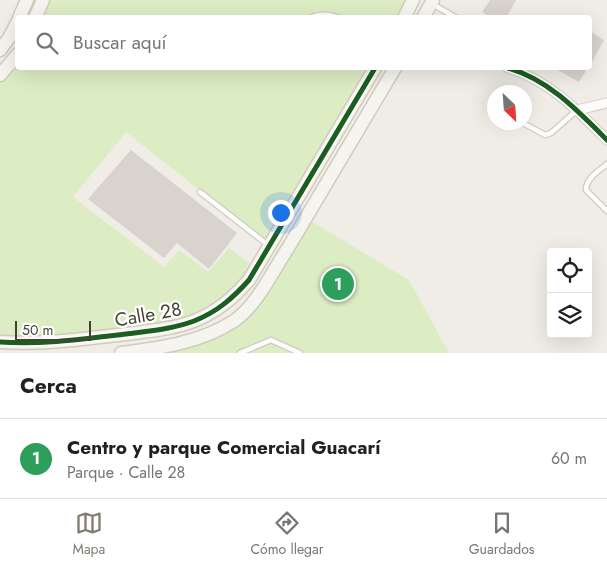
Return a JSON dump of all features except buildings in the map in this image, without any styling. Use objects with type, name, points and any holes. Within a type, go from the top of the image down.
[{"type":"street","points":[[21,15],[27,0]]},
{"type":"street","points":[[36,15],[43,0]]},
{"type":"street","points":[[406,15],[413,0]]},
{"type":"street","points":[[425,15],[432,2]]},
{"type":"street","points":[[0,50],[15,28]]},
{"type":"street","points":[[0,75],[15,58]]},
{"type":"street","name":"Calle 28","points":[[0,342],[57,342],[178,326],[194,321],[222,306],[249,280],[374,70]]},
{"type":"street","name":"Calle 28","points":[[121,353],[179,344],[200,338],[235,320],[251,304],[306,218],[394,70]]},
{"type":"street","points":[[513,70],[535,79],[551,89],[577,110],[607,140]]},
{"type":"street","points":[[577,110],[607,103]]},
{"type":"lane","points":[[432,2],[452,15]]},
{"type":"lane","points":[[316,15],[333,15]]},
{"type":"lane","points":[[532,128],[545,134],[551,133],[577,110]]},
{"type":"lane","points":[[607,164],[586,185],[586,190],[607,211]]},
{"type":"lane","points":[[200,192],[270,246]]},
{"type":"lane","points":[[240,353],[271,340],[300,353]]},
{"type":"green space","points":[[44,0],[413,0],[406,15],[37,15]]},
{"type":"green space","points":[[15,56],[15,70],[374,70],[270,246],[126,132],[73,197],[164,267],[179,250],[208,272],[229,248],[256,268],[236,294],[194,321],[0,342],[0,75]]},
{"type":"green space","points":[[306,218],[409,280],[449,353],[121,353],[155,349],[235,320]]},
{"type":"cycle path","points":[[0,342],[32,343],[63,341],[161,329],[194,321],[224,304],[249,280],[374,70]]},
{"type":"cycle path","points":[[514,70],[550,88],[607,140]]},
{"type":"place","name":"Centro y parque Comercial Guacarí","points":[[338,284]]}]
